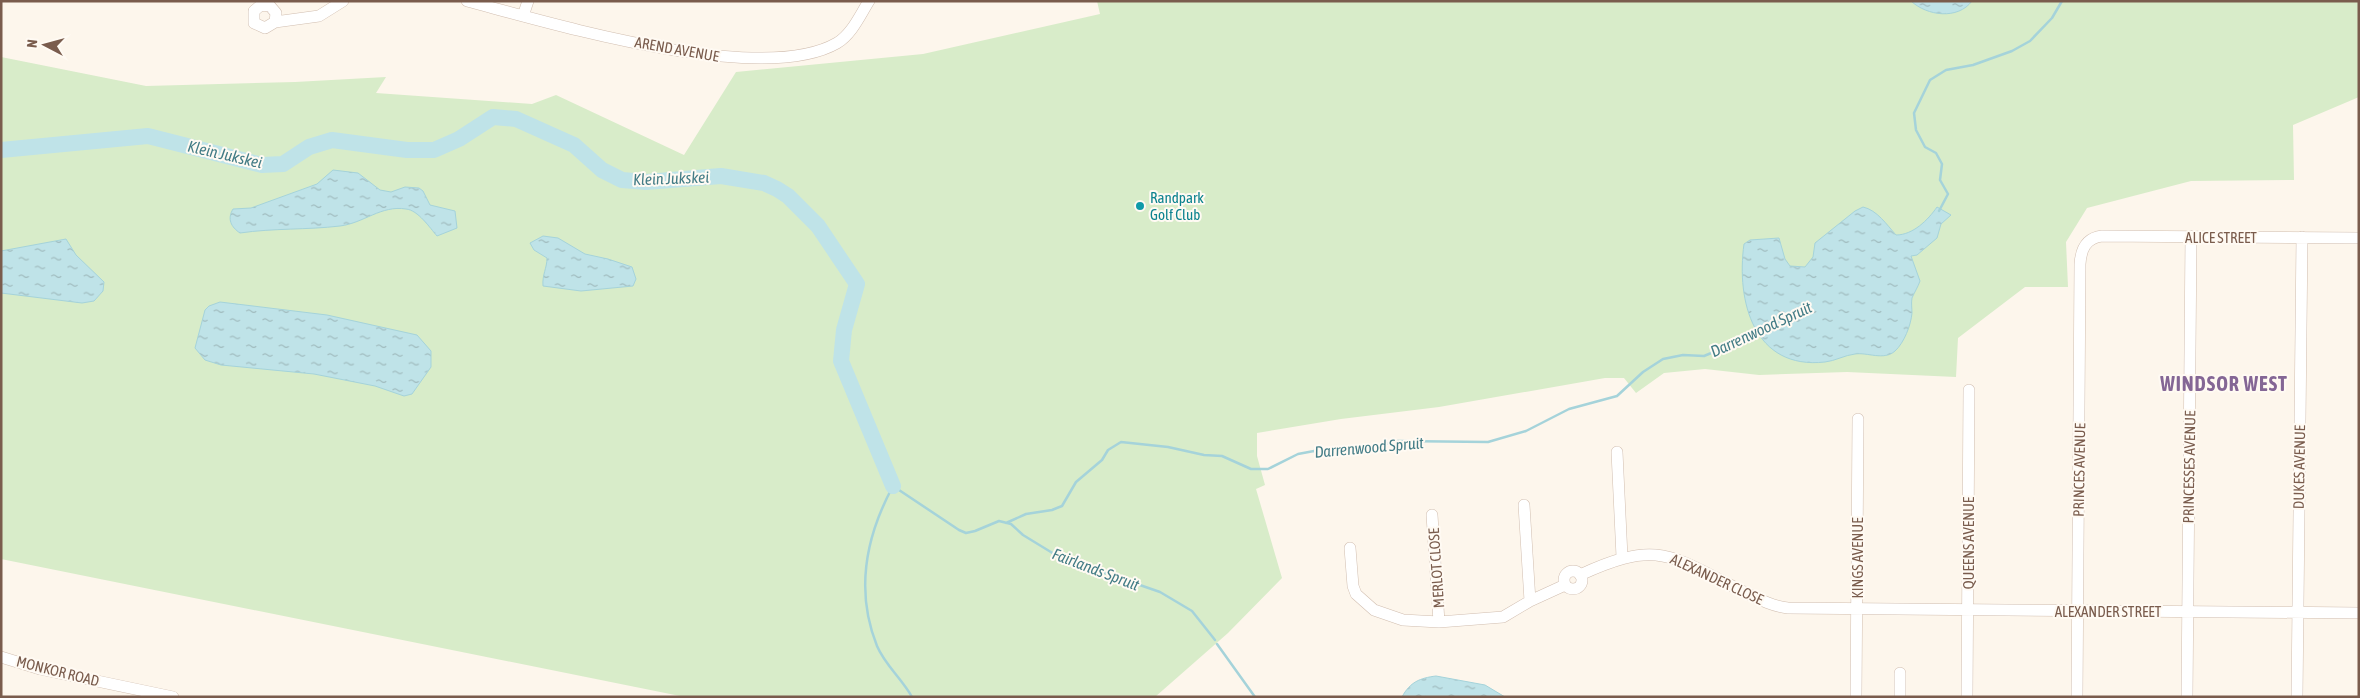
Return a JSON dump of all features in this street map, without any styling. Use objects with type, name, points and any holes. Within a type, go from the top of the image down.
[{"type":"street","points":[[275,22],[319,16],[343,1]]},
{"type":"street","name":"AREND AVENUE","points":[[466,1],[617,38],[719,57],[768,57],[812,53],[836,44],[848,33],[869,1]]},
{"type":"street","points":[[523,16],[528,1]]},
{"type":"street","name":"ALICE STREET","points":[[2086,244],[2102,236],[2359,238]]},
{"type":"street","name":"PRINCESSES AVENUE","points":[[2187,697],[2191,236]]},
{"type":"street","name":"DUKES AVENUE","points":[[2297,697],[2302,238]]},
{"type":"street","name":"PRINCES AVENUE","points":[[2077,697],[2080,264],[2086,244]]},
{"type":"street","name":"QUEENS AVENUE","points":[[1967,697],[1969,390]]},
{"type":"street","name":"KINGS AVENUE","points":[[1856,697],[1858,418]]},
{"type":"street","points":[[1617,452],[1622,557]]},
{"type":"street","points":[[1350,548],[1353,586],[1356,594],[1362,602],[1388,616],[1403,620],[1439,622],[1503,617],[1530,601],[1524,505]]},
{"type":"street","name":"MERLOT CLOSE","points":[[1432,515],[1439,622]]},
{"type":"street","name":"ALEXANDER CLOSE","points":[[1530,601],[1565,585],[1571,590],[1578,588],[1582,582],[1580,575],[1622,557],[1656,554],[1674,557],[1760,600],[1779,607],[1857,608]]},
{"type":"street","name":"ALEXANDER STREET","points":[[1857,608],[1968,611],[2359,613]]},
{"type":"street","name":"MONKOR ROAD","points":[[1,657],[50,671],[173,697]]},
{"type":"street","points":[[1900,673],[1900,697]]},
{"type":"green space","points":[[1097,1],[2359,1],[2359,97],[2293,125],[2294,180],[2191,181],[2087,208],[2066,242],[2068,287],[2025,287],[1958,338],[1956,377],[1847,372],[1759,375],[1705,369],[1664,373],[1636,393],[1624,378],[1605,378],[1439,407],[1341,419],[1257,433],[1257,456],[1265,485],[1256,489],[1282,578],[1228,633],[1155,697],[685,697],[1,559],[1,57],[146,86],[295,82],[386,77],[376,93],[532,104],[556,95],[684,155],[736,72],[923,54],[1100,14]]},
{"type":"water","points":[[1911,1],[1972,1],[1959,11],[1942,14],[1925,10]]},
{"type":"water","points":[[333,170],[358,173],[380,190],[391,192],[405,187],[419,188],[423,191],[430,205],[455,211],[457,228],[437,236],[415,213],[410,210],[397,208],[340,226],[240,233],[232,225],[230,216],[233,209],[251,208],[317,184]]},
{"type":"water","points":[[1863,207],[1873,211],[1896,235],[1914,230],[1920,226],[1937,207],[1951,215],[1941,224],[1937,238],[1917,255],[1911,256],[1920,281],[1912,298],[1912,313],[1909,328],[1904,339],[1891,354],[1881,356],[1855,354],[1825,362],[1801,362],[1781,355],[1766,343],[1755,328],[1747,309],[1743,288],[1744,244],[1750,240],[1779,238],[1785,259],[1790,266],[1805,267],[1813,257],[1815,243],[1855,211]]},
{"type":"water","points":[[543,236],[558,238],[585,254],[632,267],[636,279],[633,286],[581,291],[543,286],[547,258],[534,250],[530,243]]},
{"type":"water","points":[[66,239],[76,255],[104,282],[103,291],[94,301],[82,303],[1,293],[1,251]]},
{"type":"water","points":[[220,302],[327,315],[417,335],[431,351],[431,367],[412,394],[404,396],[375,386],[314,374],[221,365],[205,360],[195,348],[205,310],[209,306]]},
{"type":"water","points":[[1436,676],[1485,685],[1505,697],[1402,697],[1412,684],[1425,678]]},
{"type":"waterway","name":"Darrenwood Spruit","points":[[1939,211],[1948,194],[1940,180],[1942,164],[1936,153],[1925,147],[1916,130],[1914,113],[1930,80],[1946,70],[1973,65],[2012,51],[2030,41],[2052,18],[2062,1]]},
{"type":"waterway","name":"Klein Jukskei","points":[[1,150],[148,136],[262,165],[283,164],[309,147],[332,140],[407,150],[434,150],[459,139],[493,117],[516,119],[574,145],[602,170],[622,180],[646,182],[721,176],[764,183],[788,196],[818,226],[857,284],[844,330],[841,361],[893,486]]},
{"type":"waterway","name":"Darrenwood Spruit","points":[[1006,523],[1026,514],[1052,510],[1062,506],[1076,482],[1102,460],[1108,450],[1121,442],[1168,447],[1204,455],[1222,456],[1251,469],[1268,469],[1298,454],[1314,451],[1334,452],[1370,448],[1398,441],[1488,442],[1526,431],[1569,409],[1617,396],[1643,372],[1663,359],[1683,355],[1704,356],[1760,333]]},
{"type":"waterway","name":"Fairlands Spruit","points":[[912,697],[880,653],[870,625],[866,605],[865,584],[870,544],[876,524],[893,486],[966,533],[999,521],[1011,524],[1023,535],[1059,557],[1160,592],[1192,611],[1215,640]]},
{"type":"waterway","name":"Fairlands Spruit","points":[[1217,644],[1255,697]]},
{"type":"place","name":"Randpark Golf Club","points":[[1140,206]]},
{"type":"district","name":"WINDSOR WEST","points":[[2224,383]]}]
